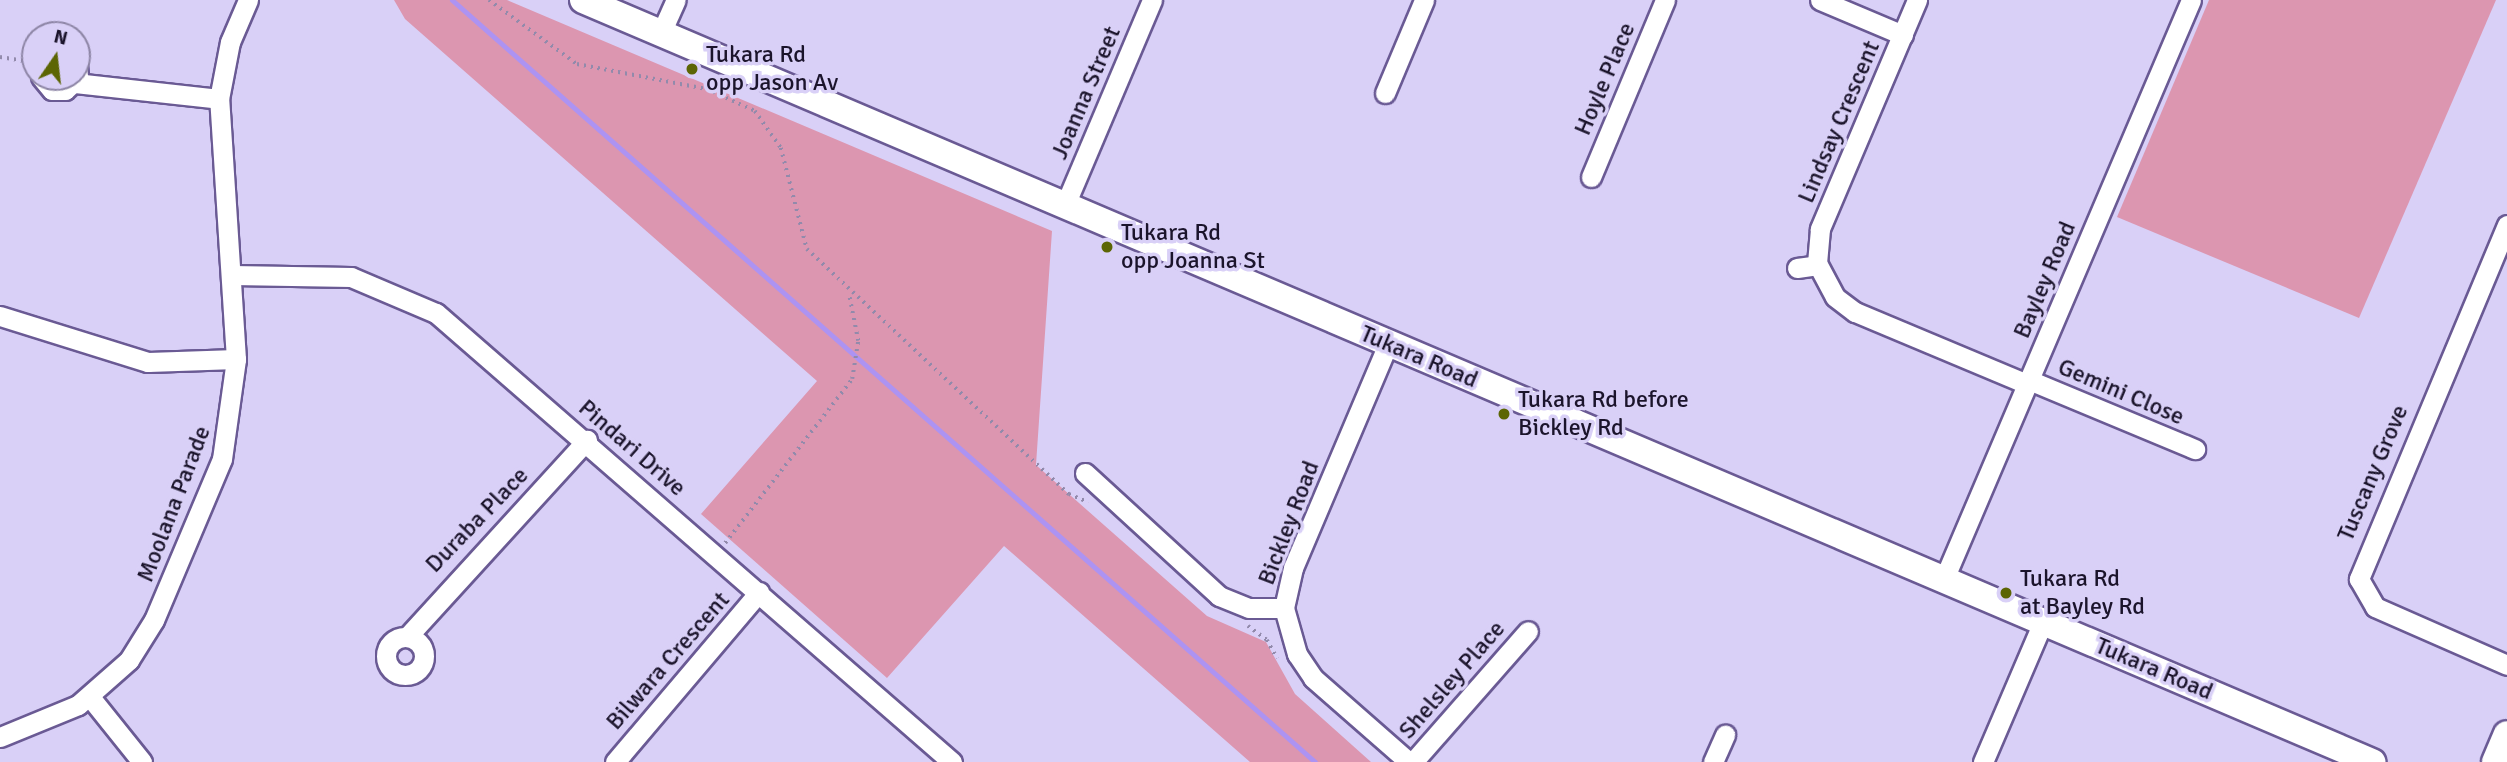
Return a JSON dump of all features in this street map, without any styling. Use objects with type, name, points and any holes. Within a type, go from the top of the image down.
[{"type":"street","name":"Moolana Parade","points":[[0,737],[90,697],[129,660],[160,607],[222,459],[236,359],[219,99],[230,41],[248,0]]},
{"type":"street","name":"Tukara Road","points":[[583,0],[2372,762]]},
{"type":"street","points":[[661,33],[676,0]]},
{"type":"street","name":"Joanna Street","points":[[1065,205],[1152,0]]},
{"type":"street","points":[[1385,93],[1424,0]]},
{"type":"street","name":"Hoyle Place","points":[[1591,177],[1665,0]]},
{"type":"street","points":[[1820,0],[1903,35]]},
{"type":"street","name":"Lindsay Crescent","points":[[1818,265],[1820,229],[1917,0]]},
{"type":"street","name":"Bayley Road","points":[[1944,579],[2192,0]]},
{"type":"street","points":[[91,77],[219,99]]},
{"type":"street","name":"Tuscany Grove","points":[[2507,225],[2359,579],[2375,607],[2507,665]]},
{"type":"street","points":[[1797,268],[1818,265],[1835,297],[1855,312],[2028,382]]},
{"type":"street","name":"Pindari Drive","points":[[232,275],[332,273],[405,296],[452,325],[952,762]]},
{"type":"street","points":[[0,316],[148,362],[236,359]]},
{"type":"street","name":"Bickley Road","points":[[1388,344],[1293,568],[1284,608],[1293,646],[1313,678],[1411,762]]},
{"type":"street","name":"Gemini Close","points":[[2028,382],[2194,449]]},
{"type":"street","name":"Duraba Place","points":[[407,637],[586,440]]},
{"type":"street","points":[[1085,474],[1219,596],[1249,608],[1284,608]]},
{"type":"street","name":"Bilwara Crescent","points":[[615,762],[759,593]]},
{"type":"street","points":[[1983,762],[2043,622]]},
{"type":"street","name":"Shelsley Place","points":[[1411,762],[1528,631]]},
{"type":"street","points":[[90,697],[142,762]]},
{"type":"street","points":[[2495,762],[2507,734]]},
{"type":"street","points":[[1713,762],[1725,735]]},
{"type":"path","points":[[489,0],[577,64],[707,89],[755,111],[781,148],[807,249],[849,293],[1034,461]]},
{"type":"path","points":[[0,57],[21,60]]},
{"type":"path","points":[[727,540],[852,379],[858,341],[849,293]]},
{"type":"shaded area","points":[[394,0],[507,0],[1052,231],[1036,465],[1207,616],[1266,642],[1295,694],[1371,762],[1250,762],[1004,546],[887,678],[701,514],[817,381],[405,19]]},
{"type":"shaded area","points":[[2209,0],[2496,0],[2359,318],[2117,217]]},
{"type":"waterway","points":[[452,0],[1315,762]]},
{"type":"place","name":"Tukara Rd opp Jason Av","points":[[692,69]]},
{"type":"place","name":"Tukara Rd opp Joanna St","points":[[1107,247]]},
{"type":"place","name":"Tukara Rd before Bickley Rd","points":[[1504,414]]},
{"type":"place","name":"Tukara Rd at Bayley Rd","points":[[2006,593]]}]
